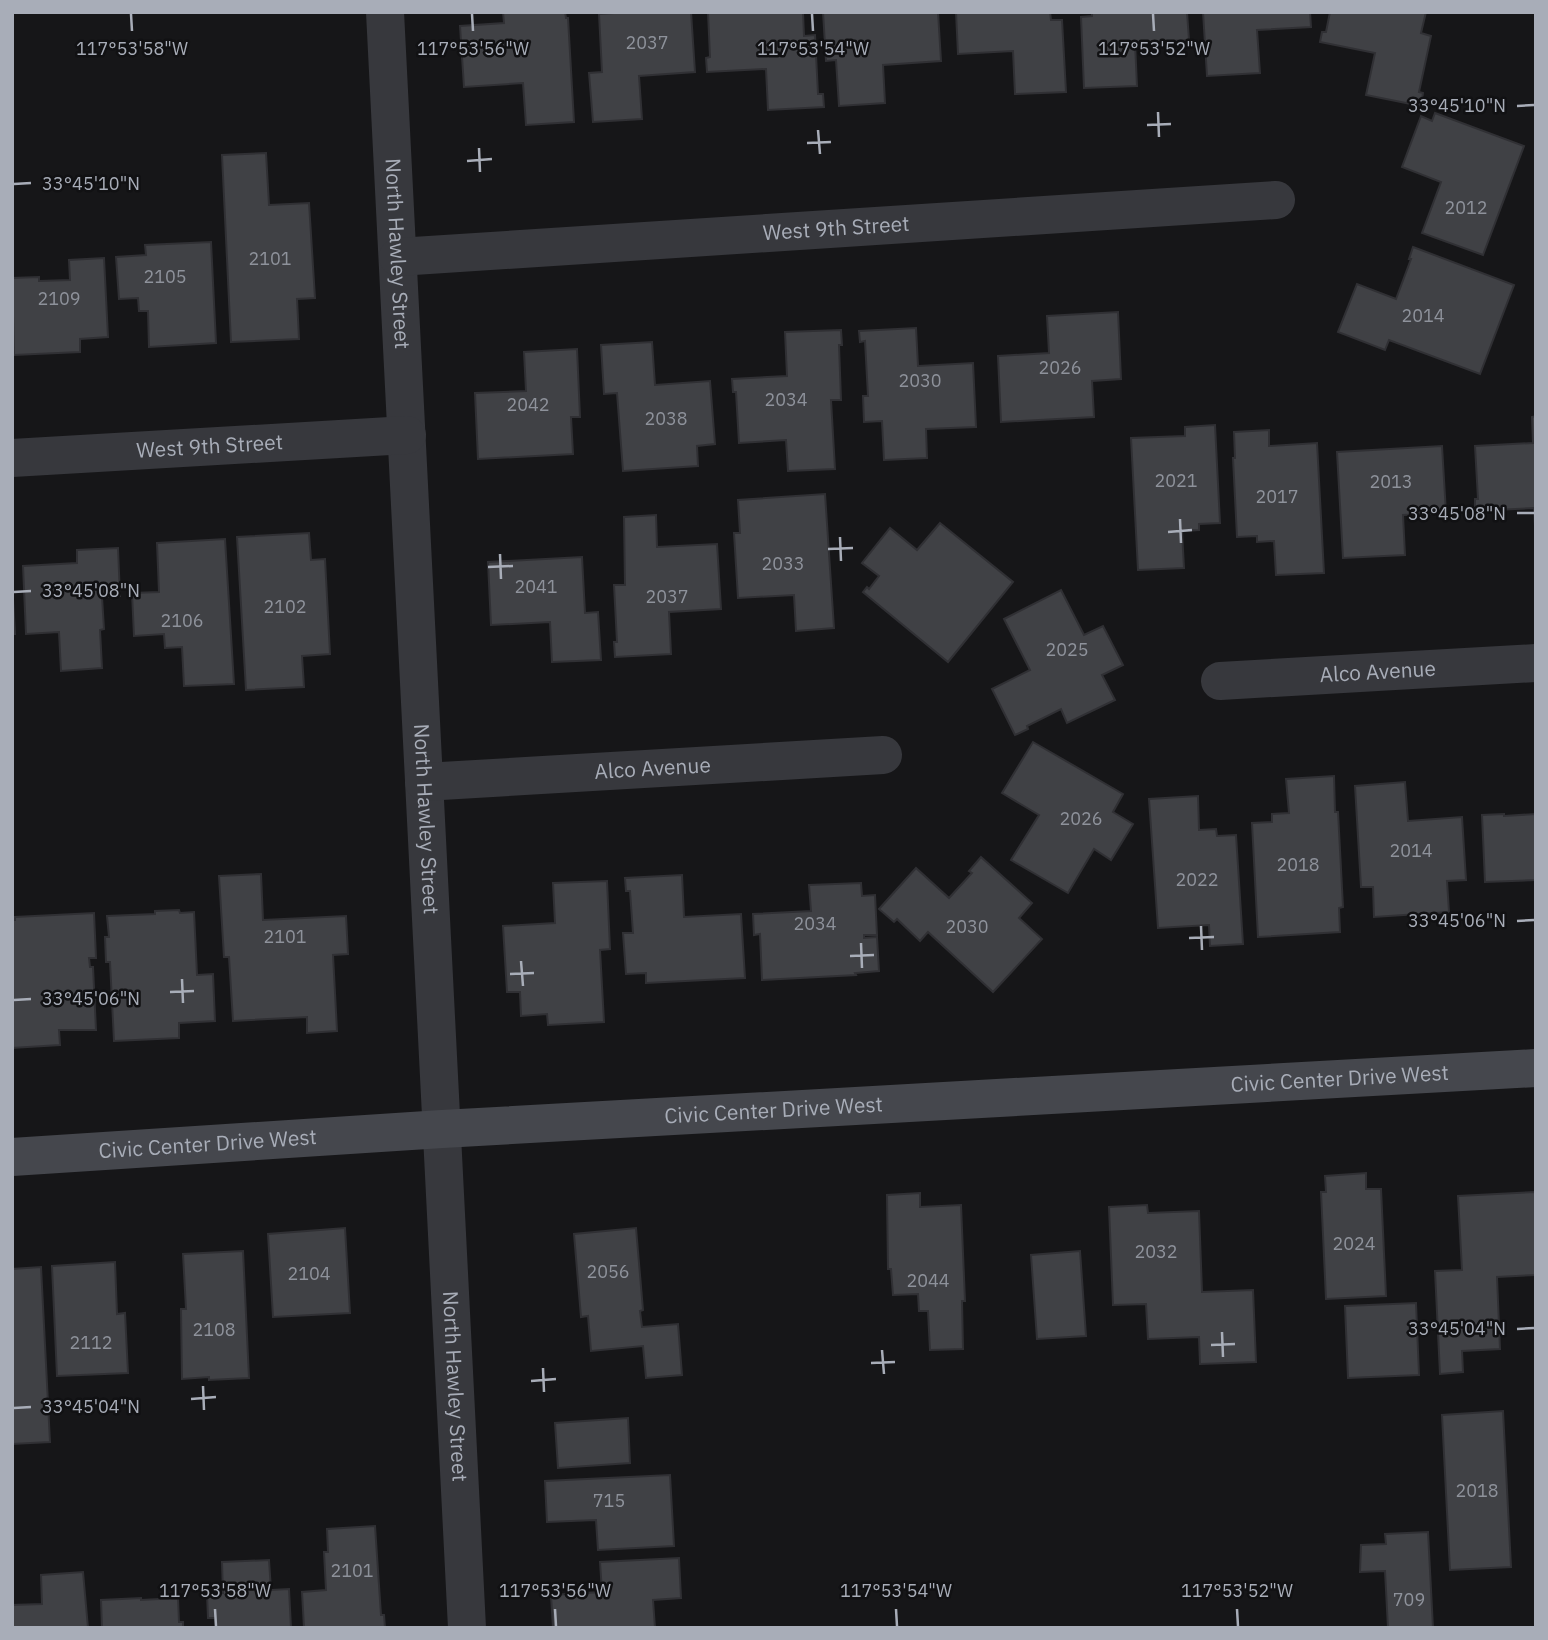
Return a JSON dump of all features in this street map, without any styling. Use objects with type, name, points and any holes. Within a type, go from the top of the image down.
[{"type":"main road","name":"Civic Center Drive West","points":[[12,1157],[442,1129],[1536,1068]]},
{"type":"street","name":"North Hawley Street","points":[[385,12],[467,1628]]},
{"type":"street","name":"West 9th Street","points":[[398,257],[1276,200]]},
{"type":"street","name":"West 9th Street","points":[[12,458],[407,435]]},
{"type":"street","name":"Alco Avenue","points":[[1220,681],[1536,663]]},
{"type":"street","name":"Alco Avenue","points":[[424,782],[883,755]]},
{"type":"building","points":[[503,12],[565,12],[568,18],[574,122],[526,125],[523,83],[464,87],[460,26],[504,23]]},
{"type":"building","points":[[691,12],[695,72],[639,76],[642,119],[593,122],[589,73],[602,72],[599,14]]},
{"type":"building","points":[[708,12],[803,12],[804,36],[815,35],[818,94],[823,94],[824,107],[768,110],[766,69],[707,72],[706,58],[710,57]]},
{"type":"building","points":[[823,12],[938,12],[941,61],[883,65],[885,103],[839,106],[836,60],[826,61]]},
{"type":"building","points":[[956,12],[1050,12],[1051,20],[1062,20],[1066,92],[1015,94],[1013,51],[958,54]]},
{"type":"building","points":[[1092,12],[1187,12],[1189,40],[1135,43],[1137,86],[1084,88],[1081,17],[1092,16]]},
{"type":"building","points":[[1203,12],[1310,12],[1311,27],[1257,30],[1260,73],[1207,76]]},
{"type":"building","points":[[1330,12],[1426,12],[1421,33],[1431,36],[1419,92],[1423,93],[1421,106],[1366,95],[1375,53],[1320,42],[1322,32],[1326,32]]},
{"type":"building","points":[[1435,113],[1524,146],[1483,255],[1422,233],[1441,182],[1402,167],[1421,116],[1432,121]]},
{"type":"building","points":[[266,153],[269,205],[309,203],[315,298],[297,299],[299,339],[231,342],[222,155]]},
{"type":"building","points":[[211,242],[216,343],[149,347],[148,311],[139,311],[138,298],[119,299],[116,257],[146,255],[145,245]]},
{"type":"building","points":[[1413,247],[1514,285],[1480,374],[1389,340],[1385,350],[1338,332],[1357,284],[1396,299]]},
{"type":"building","points":[[104,258],[108,337],[80,339],[80,352],[14,355],[12,278],[70,280],[69,260]]},
{"type":"building","points":[[1118,312],[1121,379],[1092,381],[1094,417],[1001,422],[998,356],[1049,353],[1047,316]]},
{"type":"building","points":[[916,328],[918,366],[973,363],[976,427],[926,429],[927,458],[884,460],[882,421],[864,422],[863,396],[868,396],[865,341],[860,342],[859,331]]},
{"type":"building","points":[[841,330],[841,400],[831,400],[835,469],[788,471],[786,440],[739,443],[736,392],[733,392],[732,379],[787,376],[785,332]]},
{"type":"building","points":[[652,342],[655,385],[710,381],[715,444],[697,446],[698,466],[623,471],[617,393],[604,394],[601,345]]},
{"type":"building","points":[[577,349],[580,417],[571,417],[573,454],[478,459],[475,393],[526,391],[524,352]]},
{"type":"building","points":[[1536,416],[1536,544],[1534,508],[1475,511],[1475,499],[1478,499],[1475,446],[1533,443],[1532,417]]},
{"type":"building","points":[[1215,425],[1220,523],[1199,524],[1199,530],[1182,531],[1184,568],[1138,570],[1131,438],[1185,436],[1185,427]]},
{"type":"building","points":[[1269,430],[1269,446],[1317,443],[1324,573],[1276,575],[1274,541],[1257,542],[1257,536],[1237,537],[1234,432]]},
{"type":"building","points":[[1442,446],[1446,513],[1403,515],[1405,555],[1343,558],[1337,452]]},
{"type":"building","points":[[825,494],[834,628],[796,631],[794,595],[738,598],[734,533],[740,533],[738,500]]},
{"type":"building","points":[[656,515],[657,547],[717,544],[721,609],[669,612],[671,654],[615,657],[614,642],[617,642],[614,585],[625,585],[624,517]]},
{"type":"building","points":[[940,523],[1013,582],[948,662],[863,592],[867,587],[869,589],[879,576],[862,563],[890,528],[917,550]]},
{"type":"building","points":[[309,533],[311,560],[325,559],[330,654],[302,656],[304,687],[246,690],[237,537]]},
{"type":"building","points":[[225,539],[234,684],[184,686],[182,647],[165,648],[164,634],[134,636],[132,593],[159,592],[157,543]]},
{"type":"building","points":[[118,548],[120,596],[102,597],[102,668],[61,671],[59,632],[26,634],[23,566],[77,563],[77,550]]},
{"type":"building","points":[[582,557],[585,613],[598,612],[601,660],[552,662],[550,622],[491,625],[488,562]]},
{"type":"building","points":[[12,582],[15,634],[12,634]]},
{"type":"building","points":[[1061,590],[1084,635],[1103,626],[1123,665],[1102,675],[1115,700],[1067,723],[1061,709],[1015,735],[992,689],[1030,670],[1004,619]]},
{"type":"building","points":[[1033,742],[1123,794],[1113,812],[1133,824],[1111,860],[1094,849],[1068,893],[1011,860],[1039,815],[1002,793]]},
{"type":"building","points":[[1334,776],[1343,907],[1339,908],[1340,932],[1258,937],[1252,823],[1272,822],[1272,814],[1289,813],[1286,779]]},
{"type":"building","points":[[1405,782],[1408,821],[1462,817],[1466,880],[1447,881],[1449,912],[1374,917],[1373,887],[1361,887],[1355,786]]},
{"type":"building","points":[[1198,796],[1199,830],[1216,829],[1217,836],[1236,835],[1243,944],[1210,946],[1209,925],[1158,928],[1149,799]]},
{"type":"building","points":[[1536,814],[1536,880],[1485,882],[1482,815]]},
{"type":"building","points":[[981,857],[1032,903],[1019,918],[1042,939],[993,992],[928,932],[920,941],[897,919],[894,922],[879,909],[916,868],[949,898],[972,873],[969,871]]},
{"type":"building","points":[[261,874],[263,920],[346,916],[348,954],[333,955],[337,1031],[307,1033],[307,1017],[233,1021],[229,957],[224,957],[219,876]]},
{"type":"building","points":[[682,875],[684,917],[741,914],[745,978],[646,983],[646,973],[626,974],[623,933],[633,933],[630,891],[626,891],[625,878]]},
{"type":"building","points":[[607,881],[610,949],[600,950],[604,1022],[548,1025],[547,1014],[521,1016],[520,992],[507,992],[503,926],[555,923],[553,883]]},
{"type":"building","points":[[861,883],[862,896],[875,895],[877,935],[864,935],[864,938],[877,937],[879,971],[855,973],[856,975],[762,980],[760,934],[754,935],[753,914],[811,911],[809,885]]},
{"type":"building","points":[[179,910],[180,913],[194,912],[197,975],[213,974],[215,1021],[179,1023],[179,1038],[114,1041],[110,962],[106,962],[105,937],[109,937],[107,916]]},
{"type":"building","points":[[94,913],[96,958],[89,958],[90,967],[93,967],[96,1030],[59,1030],[60,1045],[12,1048],[12,920],[15,920],[15,917]]},
{"type":"building","points":[[1366,1173],[1366,1189],[1381,1189],[1386,1296],[1326,1299],[1321,1192],[1326,1192],[1325,1176]]},
{"type":"building","points":[[1536,1192],[1536,1275],[1497,1277],[1500,1349],[1462,1351],[1463,1372],[1440,1374],[1435,1271],[1462,1270],[1458,1196]]},
{"type":"building","points":[[920,1193],[920,1207],[961,1205],[965,1301],[962,1301],[963,1349],[930,1350],[928,1311],[919,1311],[918,1294],[893,1295],[891,1269],[888,1269],[887,1195]]},
{"type":"building","points":[[1147,1205],[1148,1213],[1199,1211],[1202,1292],[1253,1290],[1256,1362],[1200,1364],[1199,1337],[1148,1339],[1146,1304],[1113,1305],[1109,1207]]},
{"type":"building","points":[[345,1228],[350,1313],[273,1317],[268,1234]]},
{"type":"building","points":[[636,1228],[642,1327],[678,1324],[682,1375],[646,1378],[643,1346],[591,1351],[588,1316],[581,1317],[574,1234]]},
{"type":"building","points":[[243,1251],[249,1378],[182,1379],[181,1309],[186,1309],[183,1254]]},
{"type":"building","points":[[1080,1251],[1086,1336],[1037,1339],[1031,1255]]},
{"type":"building","points":[[115,1262],[117,1314],[125,1313],[128,1373],[57,1376],[52,1266]]},
{"type":"building","points":[[41,1267],[50,1442],[12,1444],[12,1269]]},
{"type":"building","points":[[1416,1303],[1419,1375],[1348,1378],[1345,1306]]},
{"type":"building","points":[[1503,1411],[1511,1567],[1450,1570],[1442,1415]]},
{"type":"building","points":[[628,1418],[630,1463],[558,1468],[555,1423]]},
{"type":"building","points":[[670,1475],[674,1546],[598,1550],[596,1520],[547,1522],[545,1481]]},
{"type":"building","points":[[375,1526],[381,1615],[384,1615],[385,1628],[304,1628],[302,1592],[326,1590],[324,1552],[328,1552],[327,1529]]},
{"type":"building","points":[[1428,1532],[1433,1628],[1388,1628],[1385,1571],[1360,1572],[1361,1545],[1386,1544],[1385,1534]]},
{"type":"building","points":[[679,1558],[681,1598],[653,1600],[655,1628],[553,1628],[551,1595],[602,1592],[600,1562]]},
{"type":"building","points":[[269,1560],[271,1590],[289,1589],[291,1628],[216,1628],[215,1618],[208,1618],[207,1594],[223,1593],[222,1562]]},
{"type":"building","points":[[83,1572],[88,1628],[12,1628],[12,1605],[42,1604],[41,1575]]},
{"type":"building","points":[[178,1598],[179,1622],[183,1622],[183,1628],[102,1628],[101,1600]]}]
